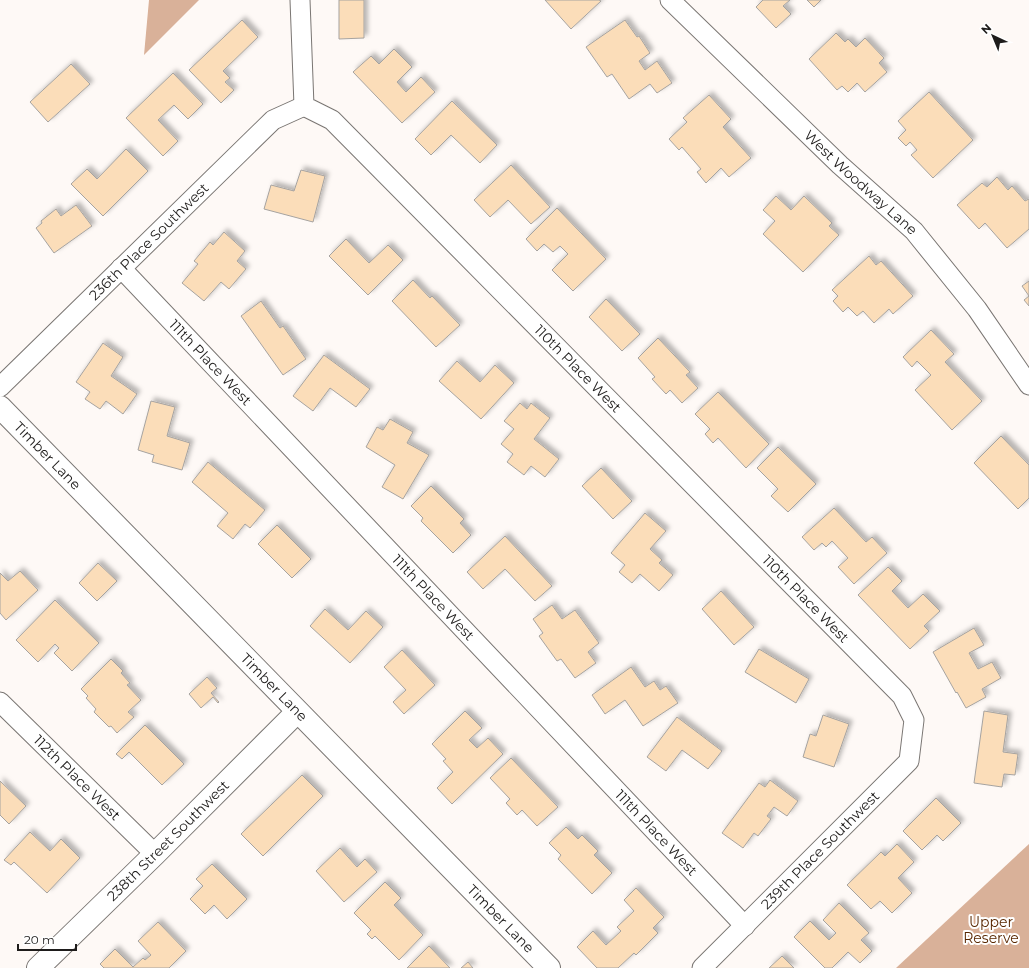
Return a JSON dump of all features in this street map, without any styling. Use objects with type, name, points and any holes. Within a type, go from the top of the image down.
[{"type":"street","points":[[300,0],[304,106]]},
{"type":"street","name":"West Woodway Lane","points":[[670,0],[840,165],[914,231],[977,309],[1029,385]]},
{"type":"street","name":"236th Place Southwest","points":[[0,386],[273,120],[304,106]]},
{"type":"street","name":"110th Place West","points":[[304,106],[332,120],[902,696],[914,720]]},
{"type":"street","name":"111th Place West","points":[[122,268],[745,926]]},
{"type":"street","name":"Timber Lane","points":[[0,407],[549,968]]},
{"type":"street","name":"112th Place West","points":[[0,702],[155,854]]},
{"type":"street","name":"238th Street Southwest","points":[[38,968],[297,712]]},
{"type":"street","name":"239th Place Southwest","points":[[702,968],[909,761],[914,720]]},
{"type":"green space","points":[[149,0],[199,0],[144,55]]},
{"type":"green space","name":"Upper Reserve","points":[[1029,844],[1029,968],[896,968]]},
{"type":"building","points":[[339,0],[364,0],[364,38],[339,39]]},
{"type":"building","points":[[545,0],[599,0],[601,1],[571,29]]},
{"type":"building","points":[[763,0],[790,0],[783,6],[791,14],[776,28],[756,7]]},
{"type":"building","points":[[807,0],[821,0],[814,7]]},
{"type":"building","points":[[242,20],[258,37],[223,71],[230,78],[225,82],[234,90],[221,103],[189,70]]},
{"type":"building","points":[[625,20],[637,37],[639,36],[650,53],[639,61],[645,70],[657,61],[672,83],[657,93],[650,84],[629,99],[612,74],[607,77],[586,47]]},
{"type":"building","points":[[836,33],[845,42],[848,39],[856,47],[865,38],[884,58],[879,63],[887,72],[865,92],[857,83],[848,92],[842,86],[837,90],[809,59]]},
{"type":"building","points":[[394,49],[412,67],[397,82],[406,92],[421,77],[435,92],[402,123],[353,72],[371,56],[379,64]]},
{"type":"building","points":[[71,64],[90,84],[48,122],[30,102]]},
{"type":"building","points":[[173,73],[203,104],[188,119],[174,105],[158,120],[178,141],[163,156],[126,118]]},
{"type":"building","points":[[929,92],[973,140],[933,178],[911,155],[917,150],[910,142],[906,146],[898,138],[906,130],[898,121]]},
{"type":"building","points":[[709,95],[731,119],[723,127],[751,158],[729,177],[721,168],[706,183],[697,172],[701,169],[682,147],[679,150],[669,139],[687,122],[683,118]]},
{"type":"building","points":[[452,101],[497,145],[480,163],[451,135],[431,155],[415,139]]},
{"type":"building","points":[[126,149],[148,171],[103,216],[71,184],[87,169],[97,179]]},
{"type":"building","points":[[511,165],[550,207],[531,224],[508,200],[490,217],[474,200]]},
{"type":"building","points":[[301,170],[325,176],[313,222],[264,209],[271,185],[294,191]]},
{"type":"building","points":[[997,177],[1008,190],[1012,186],[1025,201],[1029,199],[1029,229],[1007,248],[985,223],[979,229],[957,205],[982,183],[987,187]]},
{"type":"building","points":[[776,196],[791,210],[804,196],[832,223],[829,226],[839,235],[803,272],[763,234],[775,221],[763,210]]},
{"type":"building","points":[[76,205],[92,226],[54,253],[36,228],[42,223],[41,221],[56,209],[61,216]]},
{"type":"building","points":[[557,208],[606,259],[573,291],[552,270],[568,254],[560,246],[553,252],[544,244],[537,251],[526,239]]},
{"type":"building","points":[[224,232],[245,251],[237,261],[246,269],[229,289],[221,282],[204,301],[182,283],[198,264],[194,261],[210,242],[213,245]]},
{"type":"building","points":[[346,239],[369,263],[388,245],[403,260],[368,295],[329,256]]},
{"type":"building","points":[[869,256],[876,265],[881,261],[913,296],[893,314],[889,309],[874,323],[863,311],[857,316],[848,307],[843,312],[833,301],[838,296],[832,290]]},
{"type":"building","points":[[413,280],[430,298],[432,296],[460,325],[436,347],[392,301]]},
{"type":"building","points":[[1029,281],[1029,296],[1022,286]]},
{"type":"building","points":[[1029,296],[1029,306],[1024,300]]},
{"type":"building","points":[[606,299],[640,334],[622,351],[589,317]]},
{"type":"building","points":[[261,301],[280,328],[283,326],[306,359],[283,375],[241,316]]},
{"type":"building","points":[[931,330],[954,354],[945,362],[982,401],[952,430],[915,390],[931,375],[917,361],[912,367],[903,357]]},
{"type":"building","points":[[658,338],[690,372],[686,375],[698,388],[682,403],[670,390],[666,394],[652,379],[655,377],[638,358]]},
{"type":"building","points":[[103,343],[123,357],[111,376],[137,394],[123,414],[106,401],[100,409],[85,399],[90,392],[76,382]]},
{"type":"building","points":[[324,355],[370,389],[356,407],[330,388],[313,411],[293,396]]},
{"type":"building","points":[[457,361],[480,382],[495,365],[514,383],[481,419],[439,381]]},
{"type":"building","points":[[718,392],[769,444],[746,468],[718,438],[713,443],[705,434],[710,429],[695,414]]},
{"type":"building","points":[[151,401],[175,407],[167,436],[190,443],[182,470],[152,462],[154,455],[138,450]]},
{"type":"building","points":[[520,403],[527,409],[531,403],[550,418],[534,439],[559,459],[545,477],[531,466],[524,475],[507,462],[513,454],[501,444],[514,429],[504,421]]},
{"type":"building","points":[[390,419],[413,432],[407,443],[429,455],[403,499],[382,487],[395,465],[366,447],[377,427],[383,430]]},
{"type":"building","points":[[1001,436],[1029,465],[1029,498],[1018,509],[974,463]]},
{"type":"building","points":[[778,447],[816,484],[788,512],[771,496],[778,489],[757,468]]},
{"type":"building","points":[[208,462],[265,510],[250,528],[245,524],[233,539],[217,526],[228,513],[192,482]]},
{"type":"building","points":[[601,468],[632,501],[613,519],[582,486]]},
{"type":"building","points":[[431,486],[464,519],[460,523],[471,535],[453,553],[421,521],[423,518],[411,506]]},
{"type":"building","points":[[834,508],[866,542],[872,537],[887,553],[854,584],[838,567],[848,558],[832,541],[826,547],[822,543],[814,550],[802,537]]},
{"type":"building","points":[[645,513],[666,531],[650,549],[662,560],[659,563],[673,575],[659,591],[640,574],[632,583],[619,572],[625,565],[611,553]]},
{"type":"building","points":[[277,525],[311,559],[292,578],[258,544]]},
{"type":"building","points":[[505,536],[552,586],[535,601],[505,569],[483,589],[467,572]]},
{"type":"building","points":[[98,563],[117,581],[97,601],[79,583]]},
{"type":"building","points":[[888,567],[902,581],[892,591],[908,608],[923,594],[940,611],[924,626],[929,631],[910,649],[858,595]]},
{"type":"building","points":[[20,571],[38,590],[6,620],[0,613],[0,573],[8,581]]},
{"type":"building","points":[[721,591],[754,627],[734,645],[702,609]]},
{"type":"building","points":[[55,600],[99,643],[72,671],[54,653],[59,648],[55,644],[38,662],[16,640]]},
{"type":"building","points":[[552,605],[562,619],[575,610],[599,643],[588,652],[596,663],[575,678],[561,659],[557,661],[539,636],[543,633],[533,619]]},
{"type":"building","points":[[325,609],[348,630],[366,611],[383,627],[350,663],[310,626]]},
{"type":"building","points":[[974,628],[984,645],[969,653],[978,669],[992,662],[1001,678],[982,689],[986,697],[966,708],[933,652]]},
{"type":"building","points":[[759,649],[809,679],[796,703],[745,672]]},
{"type":"building","points":[[402,650],[435,685],[404,714],[393,702],[406,690],[384,667]]},
{"type":"building","points":[[111,659],[123,671],[121,673],[130,683],[127,685],[141,700],[128,712],[134,717],[117,733],[94,712],[96,709],[86,698],[88,696],[81,689]]},
{"type":"building","points":[[631,667],[645,687],[654,681],[660,690],[666,686],[678,703],[643,726],[625,700],[605,714],[592,695]]},
{"type":"building","points":[[207,677],[217,688],[211,693],[219,702],[218,703],[213,697],[201,708],[189,694]]},
{"type":"building","points":[[465,711],[482,728],[469,740],[477,748],[488,738],[503,754],[452,804],[437,788],[453,772],[443,761],[446,759],[432,744]]},
{"type":"building","points":[[984,711],[1008,715],[1003,752],[1018,754],[1015,775],[1004,774],[1002,787],[974,783]]},
{"type":"building","points":[[823,715],[849,724],[834,767],[803,757],[810,734],[816,736]]},
{"type":"building","points":[[677,717],[722,751],[708,769],[682,750],[666,771],[647,757]]},
{"type":"building","points":[[145,725],[184,764],[162,785],[129,752],[122,759],[116,754]]},
{"type":"building","points":[[511,758],[558,807],[537,826],[522,810],[517,815],[506,803],[510,799],[490,778]]},
{"type":"building","points":[[302,775],[323,796],[263,856],[241,834]]},
{"type":"building","points":[[770,780],[798,801],[787,816],[774,807],[767,816],[771,819],[758,836],[754,833],[743,848],[722,833],[759,783],[765,787]]},
{"type":"building","points":[[0,781],[26,806],[9,824],[0,815]]},
{"type":"building","points":[[936,798],[961,823],[943,841],[937,835],[922,850],[903,831]]},
{"type":"building","points":[[566,827],[578,839],[582,835],[598,851],[594,855],[612,873],[592,894],[558,859],[561,855],[549,843]]},
{"type":"building","points":[[30,832],[50,851],[61,839],[80,858],[47,893],[14,862],[11,865],[4,860]]},
{"type":"building","points":[[897,844],[914,862],[898,878],[912,893],[892,913],[880,901],[871,909],[847,885],[881,852],[885,856]]},
{"type":"building","points":[[340,848],[357,867],[365,859],[377,872],[344,902],[316,871]]},
{"type":"building","points":[[212,864],[247,899],[227,919],[214,905],[205,914],[190,899],[203,886],[196,879]]},
{"type":"building","points":[[385,882],[401,898],[394,905],[423,935],[399,960],[375,936],[372,939],[367,934],[371,930],[354,913]]},
{"type":"building","points":[[636,888],[664,917],[653,928],[658,933],[636,955],[634,953],[618,968],[597,968],[577,947],[593,931],[606,945],[621,931],[617,927],[634,911],[624,900]]},
{"type":"building","points":[[839,903],[869,933],[861,940],[872,951],[860,963],[848,952],[832,968],[825,968],[794,937],[810,921],[829,940],[836,933],[823,920]]},
{"type":"building","points":[[158,922],[186,951],[169,968],[104,968],[100,964],[115,949],[133,967],[143,958],[145,960],[151,955],[138,941]]},
{"type":"building","points":[[429,946],[450,968],[407,968]]},
{"type":"building","points":[[782,956],[794,968],[769,968]]},
{"type":"building","points":[[468,962],[473,968],[461,968]]}]
